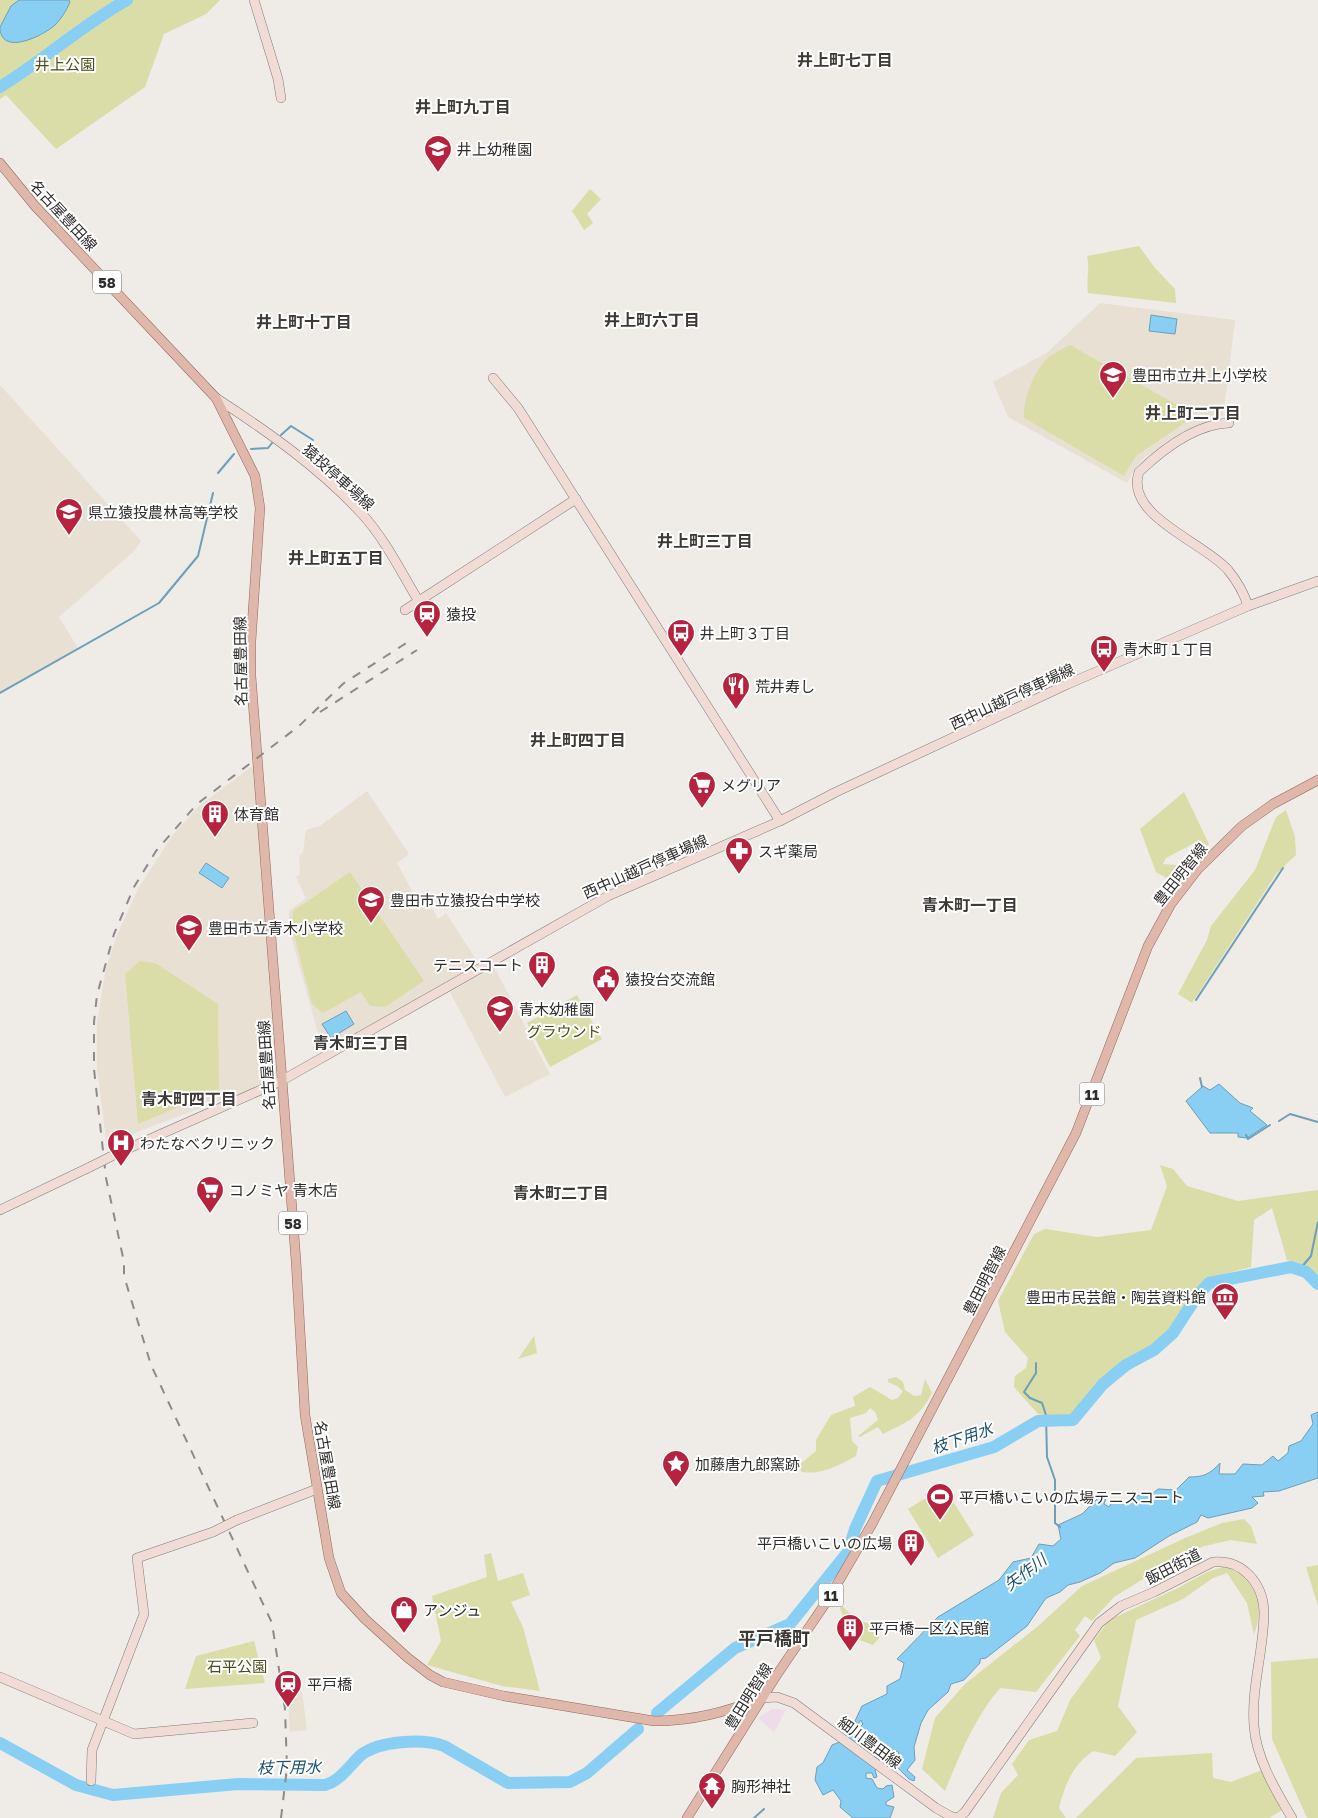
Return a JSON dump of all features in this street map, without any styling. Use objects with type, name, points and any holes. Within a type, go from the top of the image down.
[{"type":"main road","name":"名古屋豊田線","points":[[0,163],[35,206],[216,398],[255,476],[259,491],[258,544],[250,641],[281,1081],[306,1415],[329,1558],[341,1593],[383,1636],[436,1678],[489,1693],[654,1721],[681,1721],[709,1716],[762,1698]]},
{"type":"main road","name":"豊田明智線","points":[[687,1818],[762,1698],[832,1594],[891,1487],[1076,1133],[1148,946],[1171,904],[1198,869],[1242,826],[1273,804],[1318,780]]},
{"type":"street","points":[[254,0],[278,79],[281,98]]},
{"type":"street","points":[[493,378],[518,408],[780,821]]},
{"type":"street","name":"猿投停車場線","points":[[216,398],[300,459],[344,496],[363,515],[381,540],[418,600]]},
{"type":"street","points":[[1229,423],[1208,426],[1164,451],[1139,472],[1136,489],[1150,511],[1227,569],[1244,592],[1248,606]]},
{"type":"street","points":[[405,610],[576,499]]},
{"type":"street","name":"西中山越戸停車場線","points":[[0,1210],[116,1154],[281,1081],[579,910],[608,896],[780,821],[836,792],[1068,684],[1248,606],[1318,581]]},
{"type":"street","points":[[91,1781],[92,1750],[144,1614],[137,1558],[213,1532],[237,1520],[317,1489]]},
{"type":"street","name":"飯田街道","points":[[958,1818],[965,1812],[1099,1623],[1121,1606],[1154,1592],[1213,1562],[1222,1561],[1236,1564],[1245,1570],[1260,1593],[1264,1611],[1253,1698],[1254,1728],[1269,1776],[1292,1818]]},
{"type":"street","points":[[0,1676],[134,1734],[253,1723]]},
{"type":"street","name":"細川豊田線","points":[[762,1698],[777,1697],[794,1703],[943,1813],[958,1818]]},
{"type":"shaded area","name":"豊田市立井上小学校","points":[[1100,303],[1235,320],[1223,416],[1195,426],[1144,458],[1127,483],[1008,417],[993,382],[1048,352]]},
{"type":"shaded area","name":"県立猿投農林高等学校","points":[[0,385],[141,541],[134,551],[59,617],[78,648],[0,693]]},
{"type":"shaded area","name":"豊田市立青木小学校","points":[[254,765],[276,1075],[272,1081],[137,1132],[107,1147],[97,1069],[97,1023],[106,968],[117,935],[138,889],[172,836],[199,806]]},
{"type":"shaded area","name":"豊田市立猿投台中学校","points":[[367,791],[409,854],[397,863],[419,904],[433,910],[438,919],[446,913],[475,958],[469,959],[468,970],[323,1051],[289,929],[289,911],[306,898],[296,877],[300,874],[299,856],[303,852],[306,830],[320,826]]},
{"type":"shaded area","name":"青木幼稚園","points":[[494,967],[550,1074],[505,1097],[450,992]]},
{"type":"shaded area","points":[[302,1692],[307,1730],[290,1732],[288,1693]]},
{"type":"shaded area","points":[[772,1709],[786,1710],[774,1732],[758,1718]]},
{"type":"green space","name":"井上公園","points":[[0,0],[220,0],[206,14],[164,34],[145,87],[56,149],[6,95],[0,99]]},
{"type":"green space","points":[[590,189],[601,199],[587,214],[593,223],[584,230],[572,211]]},
{"type":"green space","points":[[1139,246],[1155,268],[1175,289],[1176,303],[1088,293],[1087,256]]},
{"type":"green space","points":[[1070,345],[1190,412],[1192,418],[1136,456],[1124,476],[1024,418],[1025,402],[1030,385],[1039,369],[1049,357]]},
{"type":"green space","points":[[1184,792],[1209,844],[1206,846],[1200,840],[1166,858],[1163,864],[1177,865],[1177,873],[1166,878],[1156,872],[1140,829]]},
{"type":"green space","points":[[1286,810],[1295,837],[1296,855],[1276,874],[1192,1003],[1178,994],[1207,940],[1211,926],[1255,870],[1276,817]]},
{"type":"green space","points":[[350,872],[424,981],[385,1007],[370,1006],[361,992],[323,1013],[312,1004],[292,927],[293,911]]},
{"type":"green space","points":[[140,961],[155,963],[218,1004],[219,1090],[138,1124],[125,974]]},
{"type":"green space","name":"グラウンド","points":[[577,995],[602,1039],[550,1067],[527,1023]]},
{"type":"green space","points":[[1160,1165],[1173,1169],[1187,1186],[1238,1201],[1318,1190],[1318,1280],[1305,1267],[1287,1260],[1272,1208],[1254,1220],[1251,1267],[1213,1277],[1203,1282],[1170,1328],[1151,1347],[1122,1363],[1104,1378],[1071,1418],[1062,1419],[1038,1414],[1014,1387],[1015,1376],[1026,1368],[1028,1358],[1005,1332],[998,1301],[1034,1234],[1045,1229],[1097,1237],[1151,1230],[1167,1186]]},
{"type":"green space","points":[[534,1336],[537,1353],[518,1359]]},
{"type":"green space","points":[[896,1377],[903,1382],[905,1390],[914,1396],[921,1395],[925,1379],[932,1393],[917,1414],[883,1434],[878,1427],[860,1437],[858,1436],[878,1420],[875,1412],[870,1408],[866,1413],[850,1418],[852,1441],[858,1447],[856,1456],[823,1471],[802,1472],[798,1466],[816,1451],[816,1440],[831,1415],[855,1406],[853,1397],[870,1387],[892,1400],[898,1398],[903,1391],[888,1382],[888,1379]]},
{"type":"green space","points":[[944,1487],[974,1535],[938,1558],[908,1509]]},
{"type":"green space","points":[[1244,1519],[1251,1526],[1257,1544],[1231,1540],[1204,1546],[1172,1561],[1114,1597],[1092,1621],[1085,1616],[1075,1630],[1080,1636],[1036,1692],[1000,1688],[975,1724],[945,1791],[922,1769],[935,1718],[965,1684],[1037,1627],[1082,1586],[1185,1538],[1222,1523]]},
{"type":"green space","points":[[491,1553],[498,1581],[523,1573],[530,1595],[511,1602],[523,1627],[540,1691],[502,1686],[427,1665],[441,1641],[432,1596],[487,1577],[484,1555]]},
{"type":"green space","points":[[1318,1565],[1318,1606],[1306,1567]]},
{"type":"green space","points":[[1226,1566],[1245,1579],[1256,1594],[1259,1613],[1254,1635],[1247,1603],[1227,1573],[1213,1578],[1183,1599],[1136,1620],[1118,1706],[1137,1732],[1115,1756],[1094,1751],[1075,1768],[1067,1783],[1059,1808],[1066,1818],[993,1818],[1001,1793],[1018,1775],[1012,1764],[1029,1740],[1057,1731],[1070,1700],[1101,1658],[1094,1640],[1109,1620],[1178,1588],[1207,1572]]},
{"type":"green space","points":[[841,1605],[856,1619],[878,1627],[879,1638],[873,1645],[851,1637],[840,1608]]},
{"type":"green space","name":"石平公園","points":[[254,1641],[265,1683],[185,1689],[196,1656]]},
{"type":"green space","points":[[1318,1658],[1318,1818],[1307,1818],[1272,1739],[1271,1662]]},
{"type":"green space","points":[[1212,1753],[1213,1778],[1231,1782],[1262,1770],[1282,1810],[1269,1818],[1076,1818],[1136,1758]]},
{"type":"water","points":[[19,0],[69,0],[70,2],[60,20],[41,34],[23,41],[7,41],[2,36],[0,27],[11,6]]},
{"type":"water","points":[[1151,315],[1177,319],[1175,334],[1149,331]]},
{"type":"water","points":[[206,863],[229,878],[222,888],[199,873]]},
{"type":"water","points":[[346,1011],[354,1024],[331,1038],[322,1024]]},
{"type":"water","points":[[1219,1084],[1240,1103],[1253,1108],[1250,1111],[1267,1125],[1247,1138],[1238,1137],[1238,1133],[1210,1133],[1186,1101],[1203,1086],[1210,1090]]},
{"type":"water","name":"矢作川","points":[[1318,1412],[1318,1478],[1279,1491],[1263,1492],[1264,1496],[1252,1497],[1258,1503],[1252,1508],[1208,1518],[1201,1515],[1197,1522],[1169,1536],[1135,1558],[1114,1563],[1100,1573],[1068,1585],[1060,1592],[1046,1598],[1027,1626],[986,1658],[980,1659],[980,1663],[964,1680],[951,1684],[948,1692],[928,1710],[921,1723],[914,1747],[915,1760],[907,1770],[915,1777],[914,1781],[909,1779],[895,1765],[899,1753],[897,1751],[882,1761],[875,1770],[877,1777],[874,1778],[872,1773],[866,1773],[866,1778],[872,1779],[877,1788],[883,1789],[886,1786],[892,1785],[894,1797],[886,1802],[886,1805],[894,1807],[890,1818],[853,1818],[840,1807],[841,1801],[833,1790],[823,1795],[815,1780],[817,1767],[823,1763],[832,1745],[842,1741],[852,1725],[859,1728],[863,1724],[861,1720],[858,1724],[855,1721],[862,1706],[887,1694],[887,1686],[900,1679],[904,1663],[897,1659],[938,1617],[999,1580],[1013,1562],[1031,1558],[1039,1544],[1053,1546],[1061,1539],[1058,1525],[1082,1514],[1098,1498],[1106,1498],[1104,1504],[1109,1507],[1114,1499],[1125,1503],[1132,1496],[1151,1495],[1158,1489],[1176,1490],[1189,1477],[1206,1474],[1220,1463],[1219,1474],[1235,1474],[1243,1464],[1262,1465],[1273,1456],[1278,1461],[1288,1453],[1289,1446],[1301,1441],[1313,1424],[1311,1415]]},
{"type":"waterway","points":[[0,87],[94,20],[127,0]]},
{"type":"waterway","points":[[281,435],[291,426],[313,440]]},
{"type":"waterway","points":[[251,449],[268,448],[272,443]]},
{"type":"waterway","points":[[218,473],[234,454]]},
{"type":"waterway","points":[[0,693],[159,603],[198,556],[213,493]]},
{"type":"waterway","points":[[1196,1000],[1283,868]]},
{"type":"waterway","points":[[1200,1078],[1202,1087]]},
{"type":"waterway","points":[[1279,1121],[1290,1114],[1318,1122]]},
{"type":"waterway","points":[[1246,1135],[1248,1139],[1270,1125]]},
{"type":"waterway","points":[[1300,1269],[1311,1256],[1318,1222]]},
{"type":"waterway","name":"枝下用水","points":[[657,1713],[735,1648],[790,1624],[848,1552],[855,1529],[877,1481],[994,1447],[1038,1421],[1073,1420],[1103,1384],[1126,1365],[1154,1350],[1173,1333],[1197,1296],[1209,1283],[1291,1267],[1306,1272],[1318,1284]]},
{"type":"waterway","points":[[1036,1363],[1036,1373],[1024,1392],[1030,1398],[1042,1403],[1046,1415],[1047,1457],[1055,1480],[1055,1523],[1060,1527]]},
{"type":"waterway","name":"枝下用水","points":[[0,1743],[76,1785],[113,1795],[238,1784],[325,1785],[335,1780],[361,1755],[369,1750],[401,1742],[425,1742],[444,1746],[508,1783],[570,1782],[587,1773],[638,1729]]},
{"type":"waterway","points":[[754,1818],[764,1809]]},
{"type":"railway","points":[[281,1818],[287,1768],[285,1709],[272,1623],[151,1365],[124,1276],[124,1262],[106,1178],[94,1069],[94,1022],[97,995],[114,934],[134,887],[156,851],[197,804],[299,726],[344,683],[411,640]]},
{"type":"railway","points":[[320,712],[417,650]]},
{"type":"place","name":"井上幼稚園","points":[[438,173]]},
{"type":"place","name":"豊田市立井上小学校","points":[[1113,399]]},
{"type":"place","name":"県立猿投農林高等学校","points":[[69,536]]},
{"type":"place","name":"猿投","points":[[427,638]]},
{"type":"place","name":"井上町３丁目","points":[[681,657]]},
{"type":"place","name":"青木町１丁目","points":[[1104,673]]},
{"type":"place","name":"荒井寿し","points":[[736,710]]},
{"type":"place","name":"メグリア","points":[[702,809]]},
{"type":"place","name":"体育館","points":[[215,838]]},
{"type":"place","name":"スギ薬局","points":[[739,875]]},
{"type":"place","name":"豊田市立猿投台中学校","points":[[371,924]]},
{"type":"place","name":"豊田市立青木小学校","points":[[189,952]]},
{"type":"place","name":"テニスコート","points":[[542,989]]},
{"type":"place","name":"猿投台交流館","points":[[606,1003]]},
{"type":"place","name":"青木幼稚園","points":[[500,1033]]},
{"type":"place","name":"わたなべクリニック","points":[[121,1167]]},
{"type":"place","name":"コノミヤ 青木店","points":[[210,1214]]},
{"type":"place","name":"豊田市民芸館・陶芸資料館","points":[[1225,1321]]},
{"type":"place","name":"加藤唐九郎窯跡","points":[[676,1488]]},
{"type":"place","name":"平戸橋いこいの広場テニスコート","points":[[940,1521]]},
{"type":"place","name":"平戸橋いこいの広場","points":[[911,1567]]},
{"type":"place","name":"アンジュ","points":[[404,1634]]},
{"type":"place","name":"平戸橋一区公民館","points":[[850,1652]]},
{"type":"place","name":"平戸橋","points":[[288,1708]]},
{"type":"place","name":"胸形神社","points":[[712,1810]]},
{"type":"district","name":"井上町七丁目","points":[[845,60]]},
{"type":"district","name":"井上町九丁目","points":[[463,107]]},
{"type":"district","name":"井上町六丁目","points":[[652,320]]},
{"type":"district","name":"井上町十丁目","points":[[304,322]]},
{"type":"district","name":"井上町二丁目","points":[[1193,413]]},
{"type":"district","name":"井上町三丁目","points":[[705,541]]},
{"type":"district","name":"井上町五丁目","points":[[336,558]]},
{"type":"district","name":"井上町四丁目","points":[[578,740]]},
{"type":"district","name":"青木町一丁目","points":[[970,905]]},
{"type":"district","name":"青木町三丁目","points":[[361,1043]]},
{"type":"district","name":"青木町四丁目","points":[[189,1099]]},
{"type":"district","name":"青木町二丁目","points":[[561,1193]]},
{"type":"district","name":"平戸橋町","points":[[774,1638]]}]
